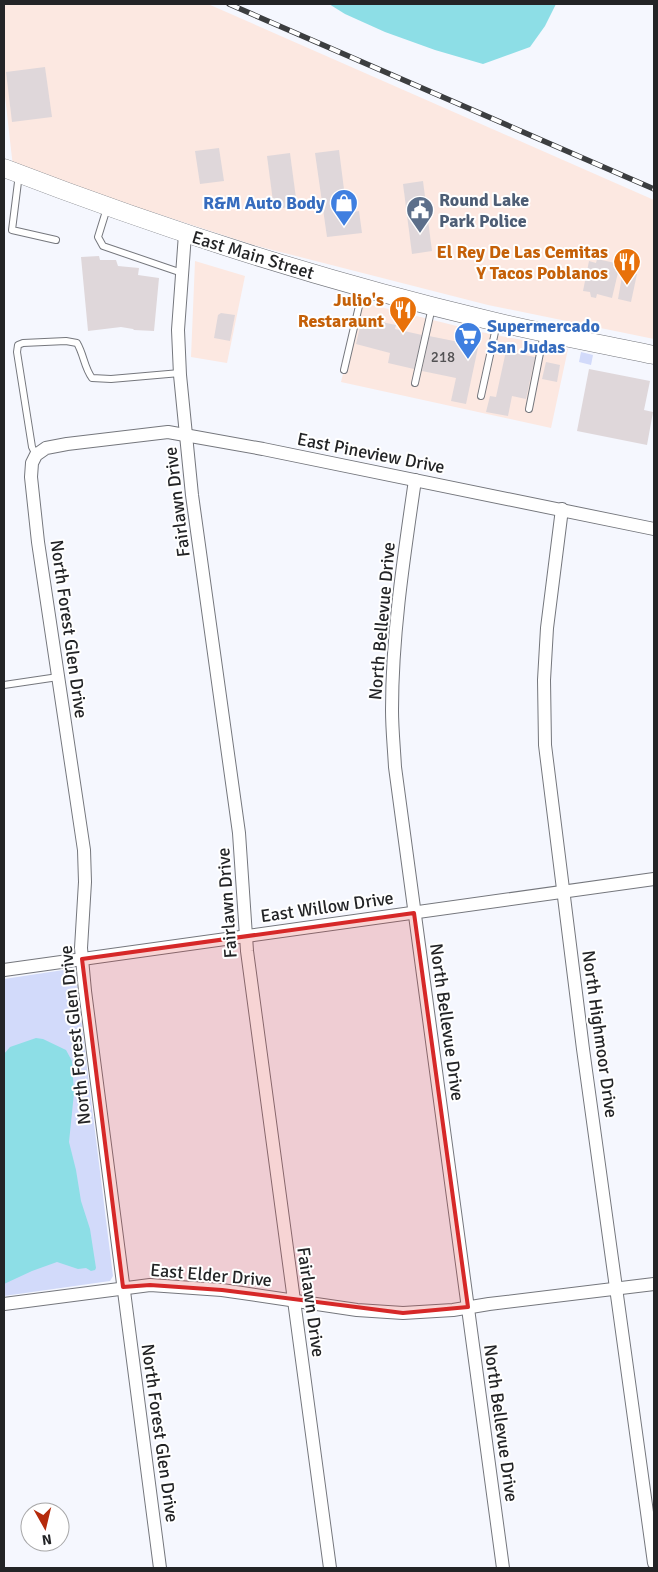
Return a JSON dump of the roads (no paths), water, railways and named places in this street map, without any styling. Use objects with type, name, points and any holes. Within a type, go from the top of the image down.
[{"type":"main road","name":"East Main Street","points":[[11,171],[185,234],[295,269],[497,322],[654,355]]},
{"type":"street","name":"Fairlawn Drive","points":[[185,234],[178,330],[180,373],[192,495],[239,834],[246,936],[330,1568]]},
{"type":"street","name":"East Pineview Drive","points":[[36,455],[46,448],[78,442],[168,432],[263,449],[654,529]]},
{"type":"street","name":"North Forest Glen Drive","points":[[36,455],[32,463],[31,477],[38,542],[84,850],[85,882],[82,960],[160,1568]]},
{"type":"street","name":"North Bellevue Drive","points":[[415,480],[398,603],[392,711],[395,767],[504,1568]]},
{"type":"street","name":"North Highmoor Drive","points":[[562,509],[547,628],[544,680],[545,745],[654,1563]]},
{"type":"street","name":"East Willow Drive","points":[[4,970],[654,879]]},
{"type":"street","name":"East Elder Drive","points":[[4,1304],[150,1285],[222,1290],[358,1310],[404,1313],[468,1308],[654,1284]]},
{"type":"lane","points":[[11,171],[12,230],[56,240]]},
{"type":"lane","points":[[107,207],[98,237],[103,246],[182,273]]},
{"type":"lane","points":[[344,370],[363,288]]},
{"type":"lane","points":[[415,383],[432,306]]},
{"type":"lane","points":[[481,396],[497,322]]},
{"type":"lane","points":[[529,409],[544,332]]},
{"type":"lane","points":[[36,455],[32,447],[17,352],[18,346],[23,343],[66,341],[77,343],[82,353],[85,369],[92,378],[110,379],[180,373]]},
{"type":"lane","points":[[4,685],[58,677]]},
{"type":"railway","points":[[229,4],[654,189]]},
{"type":"place","name":"R&M Auto Body","points":[[344,227]]},
{"type":"place","name":"Round Lake Park Police","points":[[420,234]]},
{"type":"place","name":"El Rey De Las Cemitas Y Tacos Poblanos","points":[[627,286]]},
{"type":"place","name":"Julio's Restaraunt","points":[[403,334]]},
{"type":"place","name":"Supermercado San Judas","points":[[468,360]]}]
